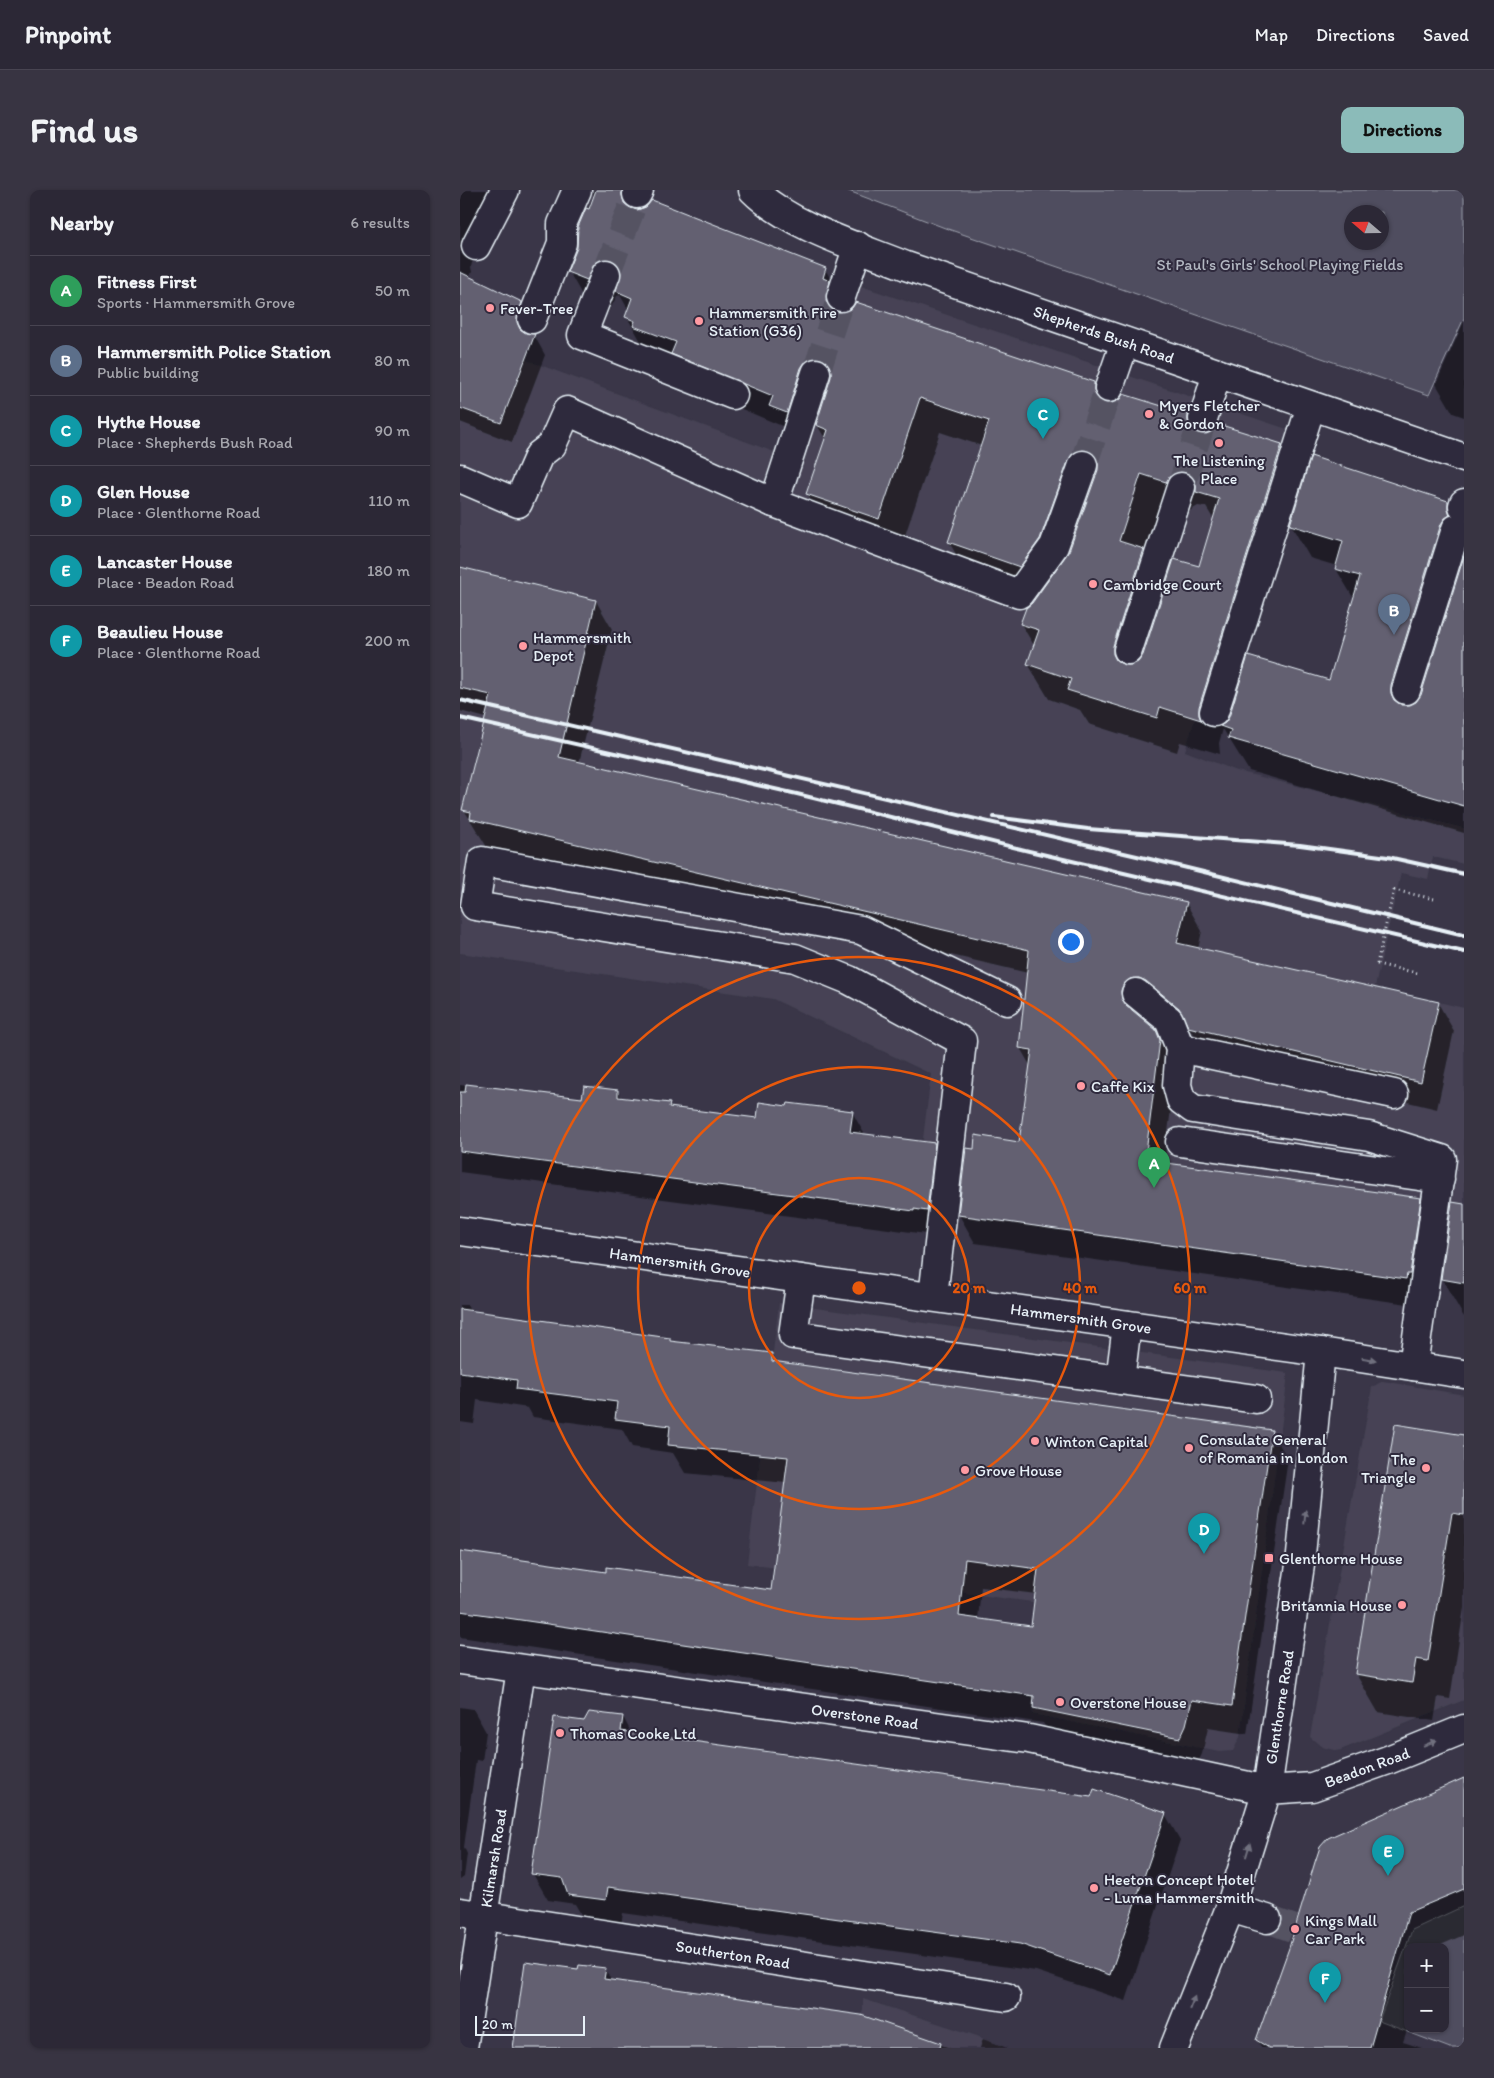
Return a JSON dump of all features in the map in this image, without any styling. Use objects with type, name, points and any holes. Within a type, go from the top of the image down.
[{"type":"street","points":[[476,246],[505,190]]},
{"type":"street","points":[[532,319],[562,243],[562,224],[577,190]]},
{"type":"street","name":"Shepherds Bush Road","points":[[753,190],[762,199],[786,214],[906,266],[1464,458]]},
{"type":"street","points":[[841,297],[858,246]]},
{"type":"street","points":[[606,274],[582,336],[733,394]]},
{"type":"street","points":[[1110,388],[1125,342]]},
{"type":"street","points":[[774,503],[816,373]]},
{"type":"street","points":[[1203,419],[1217,373]]},
{"type":"street","points":[[1214,712],[1311,406]]},
{"type":"street","points":[[460,478],[518,503],[539,455],[552,445],[567,411],[774,503],[1018,594],[1054,546],[1083,465]]},
{"type":"street","points":[[1128,650],[1180,487]]},
{"type":"street","points":[[1406,690],[1461,512]]},
{"type":"street","points":[[933,1297],[962,1041],[849,980],[795,958],[474,906],[482,861],[861,930],[1007,1000]]},
{"type":"street","points":[[1136,993],[1169,1020],[1180,1048],[1177,1085],[1181,1100],[1193,1109],[1369,1136],[1442,1159],[1413,1366]]},
{"type":"street","points":[[1180,1048],[1394,1094]]},
{"type":"street","points":[[1180,1142],[1440,1179]]},
{"type":"street","name":"Hammersmith Grove","points":[[460,1231],[1321,1352],[1464,1374]]},
{"type":"street","points":[[801,1279],[794,1335],[1256,1399]]},
{"type":"street","points":[[1120,1380],[1127,1325]]},
{"type":"street","name":"Glenthorne Road","points":[[1174,2048],[1230,1908],[1267,1790],[1300,1565],[1321,1352]]},
{"type":"street","name":"Overstone Road","points":[[460,1660],[1029,1739],[1267,1790]]},
{"type":"street","name":"Kilmarsh Road","points":[[463,2048],[472,1914],[521,1669]]},
{"type":"street","name":"Beadon Road","points":[[1267,1790],[1312,1787],[1388,1760],[1464,1729]]},
{"type":"street","points":[[1230,1908],[1267,1919]]},
{"type":"street","name":"Southerton Road","points":[[472,1914],[1006,1997]]},
{"type":"path","points":[[1417,973],[1378,964],[1394,890],[1434,899]]},
{"type":"shaded area","points":[[837,278],[1287,429],[1185,751],[1237,771],[1464,828],[1464,864],[1433,857],[1428,879],[1401,873],[1375,987],[1464,1008],[1464,1236],[1414,1231],[1406,1279],[914,1211],[931,1074],[773,999],[460,953],[460,688],[569,713],[596,600],[460,567],[460,335],[777,453]]},
{"type":"shaded area","points":[[779,1303],[1287,1373],[1240,1737],[1233,1751],[1219,1752],[1032,1714],[1047,1604],[747,1564]]},
{"type":"shaded area","points":[[1383,1381],[1464,1395],[1464,1700],[1338,1751],[1322,1747],[1310,1737],[1372,1387]]},
{"type":"shaded area","points":[[863,1999],[977,2036],[1005,2048],[849,2048],[863,2010]]},
{"type":"green space","name":"St Paul's Girls' School Playing Fields","points":[[846,190],[1464,190],[1464,318],[1429,395],[945,228]]},
{"type":"green space","points":[[1464,1906],[1464,2048],[1450,2048],[1411,2033],[1449,2033],[1449,1943],[1407,1943],[1412,1930]]},
{"type":"green space","points":[[1404,1952],[1404,2031],[1379,2021]]},
{"type":"building","points":[[596,190],[622,190],[624,203],[630,208],[637,210],[646,207],[652,200],[826,268],[823,278],[830,281],[826,301],[830,308],[836,312],[845,312],[852,308],[856,302],[1094,382],[1097,398],[1104,403],[1112,403],[1120,399],[1123,394],[1188,414],[1188,423],[1192,430],[1198,434],[1207,434],[1214,430],[1218,424],[1282,444],[1199,707],[1201,720],[1160,707],[1157,718],[1067,690],[1071,679],[1027,664],[1039,630],[1020,624],[1026,608],[1032,603],[1069,551],[1098,470],[1098,462],[1095,455],[1088,450],[1080,450],[1073,453],[1069,459],[1040,539],[1020,567],[948,542],[989,421],[920,398],[879,519],[806,494],[828,430],[816,425],[831,377],[831,369],[828,363],[820,358],[812,358],[805,362],[801,368],[787,413],[769,406],[773,396],[671,354],[676,342],[633,326],[635,321],[625,317],[632,298],[616,291],[621,272],[618,264],[611,259],[597,262],[587,280],[567,272],[577,248],[578,227],[586,208],[589,209]],"holes":[[[1177,472],[1185,472],[1192,476],[1196,483],[1196,492],[1219,499],[1199,566],[1174,559],[1143,655],[1138,662],[1132,665],[1124,665],[1116,660],[1113,654],[1113,646],[1144,549],[1119,541],[1141,474],[1166,482],[1170,476]]]},
{"type":"building","points":[[460,272],[522,302],[517,322],[520,329],[526,333],[535,334],[501,423],[460,408]]},
{"type":"building","points":[[1311,456],[1448,501],[1450,515],[1441,524],[1391,685],[1391,693],[1394,700],[1402,705],[1410,705],[1416,702],[1421,695],[1464,556],[1464,806],[1228,738],[1231,730],[1220,726],[1229,717],[1248,656],[1329,680],[1360,576],[1335,569],[1343,541],[1290,525]]},
{"type":"building","points":[[460,567],[596,600],[559,757],[1187,902],[1177,943],[1439,1002],[1421,1082],[1188,1027],[1179,1008],[1146,981],[1139,978],[1130,979],[1124,984],[1121,991],[1122,999],[1126,1005],[1156,1030],[1160,1040],[1145,1160],[1421,1198],[1410,1274],[1407,1274],[1406,1279],[958,1215],[966,1148],[974,1149],[975,1135],[1019,1142],[1032,1050],[1019,1048],[1029,950],[470,819],[471,812],[462,810],[491,695],[460,688]]},
{"type":"building","points":[[466,1084],[582,1098],[584,1086],[618,1090],[618,1097],[670,1103],[669,1107],[757,1118],[759,1102],[787,1106],[788,1103],[853,1111],[850,1132],[935,1143],[927,1211],[914,1209],[914,1211],[460,1151],[460,1092],[465,1092]]},
{"type":"building","points":[[1452,1202],[1464,1204],[1464,1283],[1441,1279]]},
{"type":"building","points":[[460,1309],[670,1338],[670,1341],[772,1353],[772,1361],[1272,1430],[1232,1706],[1192,1700],[1186,1725],[1180,1738],[1033,1708],[1034,1696],[460,1611],[460,1551],[606,1572],[606,1567],[771,1590],[788,1457],[668,1445],[670,1426],[615,1419],[617,1402],[516,1389],[517,1380],[460,1372]],"holes":[[[965,1559],[1038,1569],[1031,1626],[959,1616]]]},
{"type":"building","name":"Britannia House","points":[[1395,1424],[1464,1435],[1464,1515],[1452,1513],[1428,1661],[1416,1659],[1412,1683],[1355,1674]]},
{"type":"building","points":[[589,1712],[623,1716],[621,1731],[1091,1797],[1094,1789],[1166,1813],[1110,1975],[1020,1944],[608,1887],[606,1900],[568,1895],[562,1878],[531,1874],[554,1717],[584,1721]]},
{"type":"building","points":[[1464,1778],[1464,1889],[1409,1912],[1370,2048],[1269,2048],[1256,2040],[1289,1948],[1320,1847],[1328,1838]]},
{"type":"building","points":[[525,1962],[578,1969],[579,1965],[606,1968],[604,1979],[861,2015],[941,2043],[940,2048],[513,2048]]},
{"type":"tunnel","points":[[606,274],[637,194]]},
{"type":"tunnel","points":[[816,373],[841,297]]},
{"type":"tunnel","points":[[1083,465],[1109,388]]},
{"type":"tunnel","points":[[1181,487],[1203,419]]},
{"type":"tunnel","points":[[1267,1919],[1295,1929]]},
{"type":"railway","points":[[460,700],[1150,859],[1464,935]]},
{"type":"railway","points":[[460,718],[797,794],[1029,851],[1464,952]]},
{"type":"railway","points":[[994,817],[1088,829],[1300,845],[1388,857],[1464,874]]},
{"type":"place","name":"Fever-Tree","points":[[490,308]]},
{"type":"place","name":"Hammersmith Fire Station (G36)","points":[[699,321]]},
{"type":"place","name":"Myers Fletcher & Gordon","points":[[1149,414]]},
{"type":"place","name":"Hythe House","points":[[1043,439]]},
{"type":"place","name":"The Listening Place","points":[[1219,443]]},
{"type":"place","name":"Cambridge Court","points":[[1093,584]]},
{"type":"place","name":"Hammersmith Police Station","points":[[1394,635]]},
{"type":"place","name":"Hammersmith Depot","points":[[523,646]]},
{"type":"place","name":"Caffe Kix","points":[[1081,1086]]},
{"type":"place","name":"Fitness First","points":[[1154,1188]]},
{"type":"place","name":"Winton Capital","points":[[1035,1441]]},
{"type":"place","name":"Consulate General of Romania in London","points":[[1189,1448]]},
{"type":"place","name":"The Triangle","points":[[1426,1468]]},
{"type":"place","name":"Grove House","points":[[965,1470]]},
{"type":"place","name":"Glen House","points":[[1204,1554]]},
{"type":"place","name":"Glenthorne House","points":[[1269,1558]]},
{"type":"place","name":"Britannia House","points":[[1402,1605]]},
{"type":"place","name":"Overstone House","points":[[1060,1702]]},
{"type":"place","name":"Thomas Cooke Ltd","points":[[560,1733]]},
{"type":"place","name":"Lancaster House","points":[[1388,1876]]},
{"type":"place","name":"Heeton Concept Hotel - Luma Hammersmith","points":[[1094,1888]]},
{"type":"place","name":"Kings Mall Car Park","points":[[1295,1929]]},
{"type":"place","name":"Beaulieu House","points":[[1325,2003]]}]
